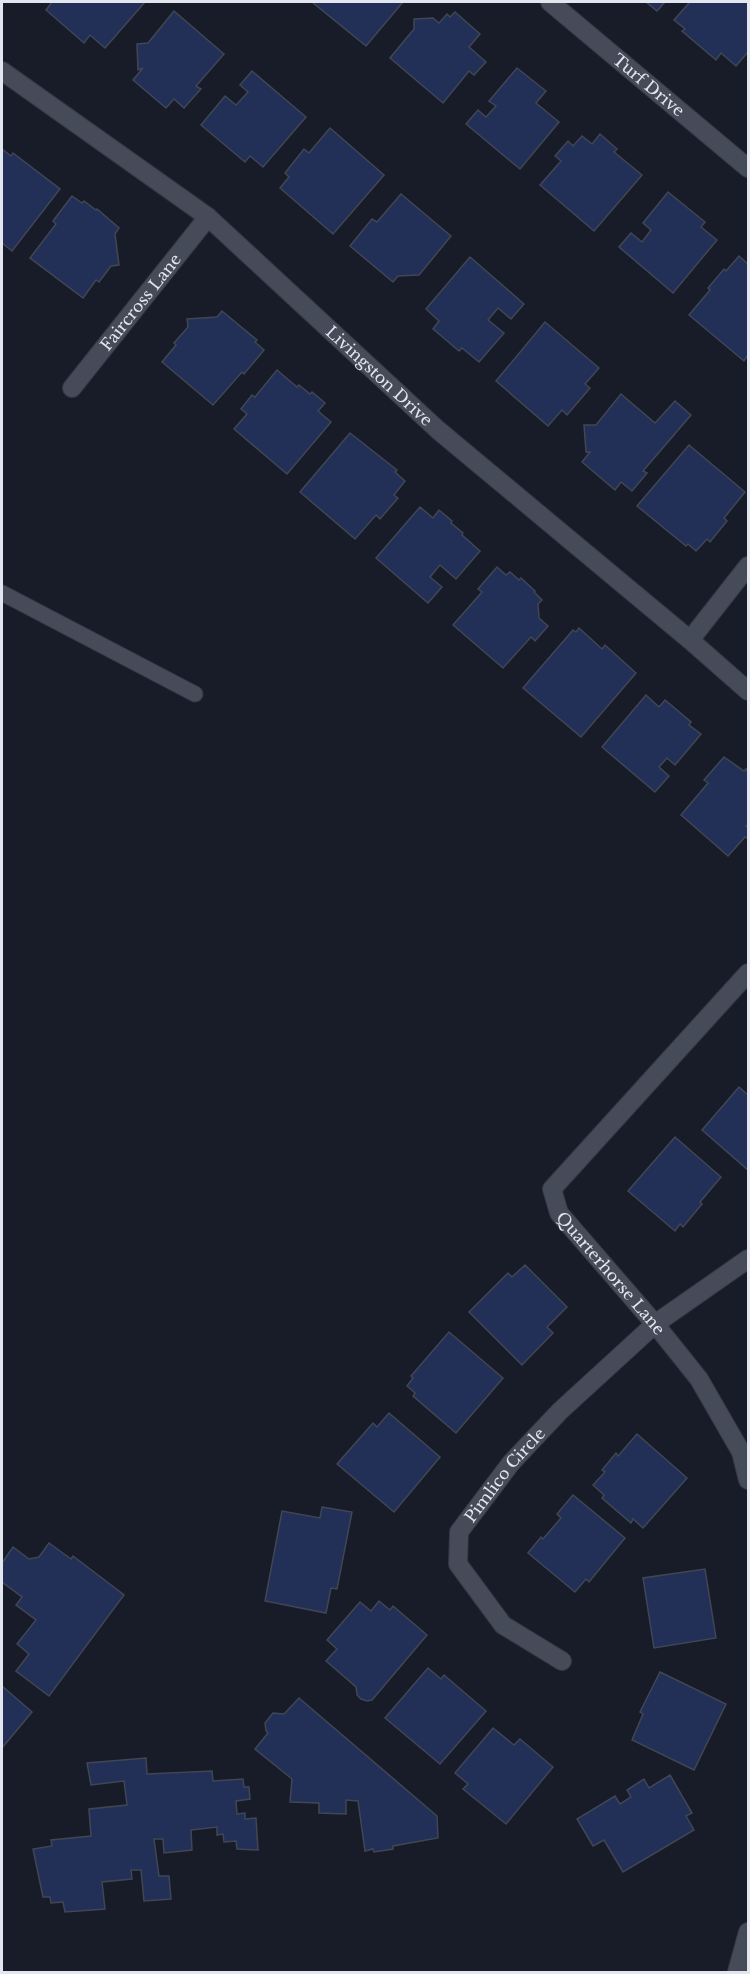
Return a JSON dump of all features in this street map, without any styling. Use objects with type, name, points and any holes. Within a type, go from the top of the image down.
[{"type":"street","name":"Turf Drive","points":[[550,2],[748,168]]},
{"type":"street","name":"Livingston Drive","points":[[2,71],[208,217],[438,430],[690,640],[748,692]]},
{"type":"street","name":"Faircross Lane","points":[[72,388],[208,217]]},
{"type":"street","points":[[690,640],[748,566]]},
{"type":"street","name":"Quarterhorse Lane","points":[[748,973],[552,1189],[559,1214],[655,1323],[699,1379],[741,1452],[748,1480]]},
{"type":"street","name":"Pimlico Circle","points":[[562,1661],[503,1625],[458,1564],[459,1532],[511,1463],[560,1410],[655,1323],[748,1258]]},
{"type":"street","points":[[737,1972],[748,1932]]},
{"type":"lane","points":[[2,593],[195,694]]},
{"type":"building","points":[[52,2],[145,2],[105,48],[90,35],[84,43],[46,10]]},
{"type":"building","points":[[312,2],[403,2],[366,46]]},
{"type":"building","points":[[646,2],[665,2],[657,11]]},
{"type":"building","points":[[690,2],[748,2],[748,52],[736,66],[721,53],[716,60],[682,31],[685,29],[674,20]]},
{"type":"building","points":[[174,11],[224,54],[196,86],[201,89],[184,108],[174,99],[166,108],[133,80],[143,68],[138,70],[137,44],[148,43]]},
{"type":"building","points":[[455,12],[480,34],[469,47],[486,62],[474,75],[469,71],[443,103],[390,58],[414,29],[414,19],[433,18],[439,23],[447,14],[450,17]]},
{"type":"building","points":[[517,68],[546,91],[536,103],[559,122],[520,169],[466,124],[478,110],[486,117],[496,106],[489,101]]},
{"type":"building","points":[[252,71],[306,117],[263,167],[250,156],[245,162],[201,125],[225,96],[236,105],[248,92],[240,85]]},
{"type":"building","points":[[330,128],[384,175],[333,234],[280,188],[289,177],[285,173],[304,149],[309,153]]},
{"type":"building","points":[[600,134],[617,149],[614,152],[642,175],[594,231],[540,185],[561,161],[555,156],[568,141],[573,146],[582,136],[592,144]]},
{"type":"building","points":[[2,149],[11,156],[13,153],[60,189],[12,251],[2,243]]},
{"type":"building","points":[[668,192],[705,222],[701,227],[717,240],[673,293],[619,247],[631,233],[642,242],[651,230],[643,223]]},
{"type":"building","points":[[401,194],[451,236],[419,275],[398,276],[393,282],[350,246],[372,219],[377,222]]},
{"type":"building","points":[[72,196],[97,209],[119,228],[115,234],[119,265],[111,266],[99,282],[96,280],[83,298],[30,258],[56,224],[53,221]]},
{"type":"building","points":[[739,256],[748,264],[748,355],[744,361],[689,315],[724,269],[726,271]]},
{"type":"building","points":[[470,257],[524,304],[511,319],[498,308],[488,320],[504,333],[479,362],[462,348],[459,351],[433,329],[439,321],[426,309]]},
{"type":"building","points":[[222,311],[257,340],[255,342],[264,350],[213,405],[162,362],[188,327],[187,319],[217,317]]},
{"type":"building","points":[[545,322],[599,368],[585,384],[590,388],[567,415],[562,410],[548,426],[496,381]]},
{"type":"building","points":[[277,370],[297,387],[299,385],[310,394],[312,392],[325,403],[318,411],[331,422],[287,474],[234,429],[247,414],[241,409],[252,395],[255,397]]},
{"type":"building","points":[[621,394],[655,423],[675,401],[691,415],[643,471],[647,473],[632,491],[621,482],[615,490],[582,462],[590,452],[586,452],[584,425],[596,425]]},
{"type":"building","points":[[350,433],[397,470],[395,472],[405,481],[394,495],[398,498],[380,519],[376,515],[355,539],[300,492]]},
{"type":"building","points":[[689,445],[745,492],[724,518],[727,521],[710,542],[707,539],[696,551],[688,544],[686,546],[637,506]]},
{"type":"building","points":[[420,507],[433,518],[439,510],[480,551],[456,579],[440,565],[430,577],[442,587],[428,603],[376,558]]},
{"type":"building","points":[[497,567],[506,575],[510,572],[519,580],[521,578],[535,591],[542,600],[538,604],[539,618],[548,626],[535,641],[531,637],[503,668],[453,625],[482,592],[478,589]]},
{"type":"building","points":[[579,628],[602,649],[605,645],[636,673],[581,737],[523,688],[573,630],[576,632]]},
{"type":"building","points":[[646,695],[659,707],[665,700],[691,722],[689,725],[701,734],[675,765],[667,758],[659,767],[669,776],[655,792],[602,747]]},
{"type":"building","points":[[724,757],[748,772],[748,826],[746,826],[748,836],[728,856],[681,815],[708,783],[704,780]]},
{"type":"building","points":[[739,1087],[748,1095],[748,1170],[702,1130]]},
{"type":"building","points":[[675,1137],[721,1177],[683,1227],[680,1224],[675,1231],[628,1191]]},
{"type":"building","points":[[525,1265],[567,1307],[547,1327],[553,1333],[522,1365],[469,1312],[508,1273],[512,1277]]},
{"type":"building","points":[[449,1332],[503,1378],[456,1433],[413,1396],[415,1393],[407,1386],[413,1378],[411,1376]]},
{"type":"building","points":[[389,1413],[440,1457],[394,1512],[337,1464],[373,1423],[377,1427]]},
{"type":"building","points":[[637,1434],[687,1478],[643,1528],[633,1519],[631,1523],[602,1498],[604,1495],[593,1485],[605,1472],[602,1470],[616,1453],[618,1456]]},
{"type":"building","points":[[573,1495],[625,1538],[589,1582],[586,1579],[575,1592],[528,1553],[561,1518],[557,1514]]},
{"type":"building","points":[[322,1507],[352,1512],[337,1589],[331,1588],[326,1613],[265,1601],[282,1511],[320,1518]]},
{"type":"building","points":[[49,1543],[71,1559],[73,1556],[124,1595],[49,1696],[16,1671],[29,1654],[17,1644],[36,1620],[16,1605],[22,1597],[2,1582],[2,1563],[13,1547],[29,1559],[39,1557]]},
{"type":"building","points":[[705,1569],[716,1638],[654,1648],[643,1578]]},
{"type":"building","points":[[379,1601],[390,1610],[393,1606],[427,1635],[372,1700],[367,1701],[361,1699],[357,1695],[356,1687],[326,1661],[337,1649],[327,1640],[360,1602],[371,1611]]},
{"type":"building","points":[[428,1668],[441,1679],[444,1675],[486,1711],[440,1764],[385,1718]]},
{"type":"building","points":[[660,1672],[726,1704],[694,1770],[632,1740],[643,1714],[640,1712]]},
{"type":"building","points":[[2,1686],[32,1712],[2,1748]]},
{"type":"building","points":[[299,1698],[437,1816],[438,1838],[393,1846],[393,1849],[365,1851],[358,1801],[346,1800],[346,1814],[319,1813],[319,1803],[290,1802],[292,1779],[255,1749],[268,1733],[265,1723],[273,1713],[284,1714]]},
{"type":"building","points":[[493,1728],[514,1745],[520,1739],[553,1767],[506,1824],[463,1789],[468,1784],[455,1773]]},
{"type":"building","points":[[146,1758],[147,1774],[212,1771],[213,1781],[243,1779],[244,1787],[249,1787],[250,1799],[236,1801],[237,1814],[245,1813],[245,1819],[256,1818],[258,1850],[237,1849],[236,1841],[224,1842],[223,1834],[217,1835],[217,1827],[191,1830],[192,1850],[164,1853],[163,1839],[154,1839],[159,1876],[169,1876],[171,1899],[144,1901],[141,1870],[131,1870],[132,1879],[102,1882],[105,1909],[65,1912],[63,1902],[51,1903],[50,1897],[43,1897],[33,1849],[52,1846],[51,1840],[91,1836],[89,1809],[127,1805],[124,1781],[91,1785],[87,1763]]},
{"type":"building","points":[[670,1775],[692,1813],[686,1816],[694,1830],[623,1872],[604,1840],[593,1846],[577,1819],[615,1796],[620,1804],[631,1797],[627,1790],[644,1779],[649,1788]]}]
